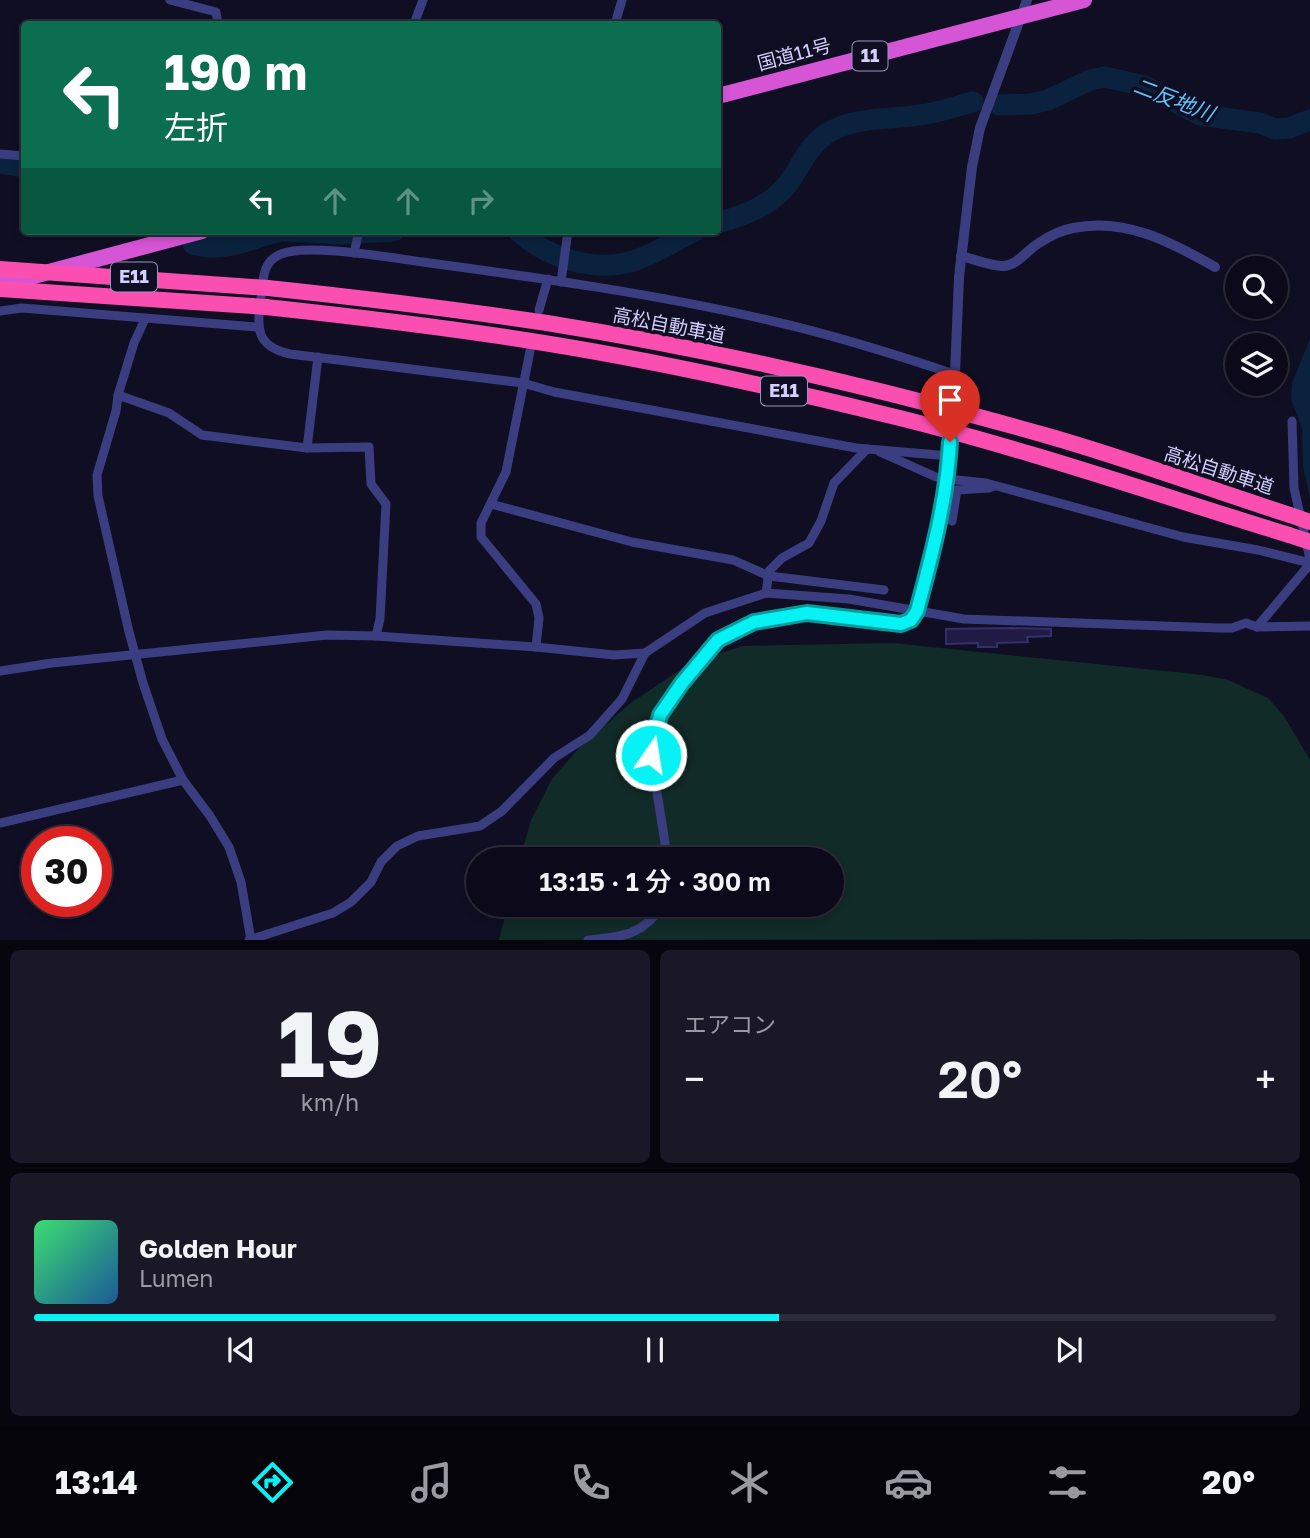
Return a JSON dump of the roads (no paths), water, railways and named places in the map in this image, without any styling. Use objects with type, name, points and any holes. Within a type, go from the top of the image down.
[{"type":"highway","name":"国道11号","points":[[721,95],[1084,0]]},
{"type":"highway","points":[[0,287],[183,235]]},
{"type":"highway","name":"高松自動車道","points":[[0,269],[268,288],[415,304],[549,323],[738,359],[889,394],[1049,436],[1310,522]]},
{"type":"highway","name":"E11","points":[[0,287],[266,307],[412,323],[533,341],[736,380],[896,417],[1042,458],[1310,542]]},
{"type":"street","points":[[170,0],[216,12],[218,21]]},
{"type":"street","points":[[415,21],[423,0]]},
{"type":"street","points":[[616,21],[622,0]]},
{"type":"street","points":[[954,398],[961,256],[970,179],[980,128],[1027,0]]},
{"type":"street","points":[[0,153],[21,156]]},
{"type":"street","points":[[961,256],[1005,267],[1037,244],[1071,228],[1121,227],[1146,232],[1215,267]]},
{"type":"street","points":[[354,253],[358,235]]},
{"type":"street","points":[[561,282],[567,235]]},
{"type":"street","points":[[950,456],[870,449],[554,393],[523,383],[290,354],[265,342],[257,327],[264,272],[268,262],[281,254],[299,251],[354,253],[653,296],[772,321],[869,346],[954,374]]},
{"type":"street","points":[[539,310],[548,279]]},
{"type":"street","points":[[0,311],[22,308],[257,327]]},
{"type":"street","points":[[145,319],[134,343],[118,395],[116,411],[97,475],[98,496],[143,683],[162,739],[183,780],[229,847],[241,882],[250,939],[333,913],[351,902],[371,881],[381,862],[397,846],[418,836],[480,826],[502,811],[554,758],[590,735],[622,699],[645,653],[705,613],[766,593],[849,599],[964,619],[1219,628],[1232,628],[1246,623],[1258,627],[1310,626]]},
{"type":"street","points":[[530,351],[506,472],[481,523],[481,537],[536,604],[539,618],[536,647]]},
{"type":"street","points":[[307,448],[318,357]]},
{"type":"street","points":[[118,395],[169,413],[202,435],[307,448],[369,447],[371,484],[386,504],[380,618],[376,636]]},
{"type":"street","points":[[1292,421],[1294,488],[1310,562]]},
{"type":"street","points":[[665,847],[651,755],[660,715],[682,683],[718,640],[754,622],[807,613],[901,624],[911,620],[917,611],[939,519],[950,442]]},
{"type":"street","points":[[870,449],[936,477]]},
{"type":"street","points":[[766,593],[774,565],[809,543],[821,522],[834,484],[870,449]]},
{"type":"street","points":[[957,480],[995,486],[1183,537],[1310,562]]},
{"type":"street","points":[[951,521],[957,490],[995,486]]},
{"type":"street","points":[[491,504],[632,542],[733,559],[769,576],[884,590]]},
{"type":"street","points":[[1258,627],[1310,562]]},
{"type":"street","points":[[0,671],[327,635],[536,647],[614,655],[645,653]]},
{"type":"street","points":[[0,823],[183,780]]},
{"type":"street","points":[[588,940],[619,937],[639,930],[653,917]]},
{"type":"water","points":[[1310,339],[1310,499],[1303,466],[1302,428],[1291,399],[1292,383]]},
{"type":"waterway","name":"二反地川","points":[[999,105],[1031,104],[1048,100],[1090,80],[1105,77],[1145,86],[1200,115],[1260,123],[1275,129],[1289,128],[1310,120]]},
{"type":"waterway","name":"二反地川","points":[[721,222],[764,205],[780,193],[819,139],[837,128],[860,121],[927,114],[973,102]]},
{"type":"waterway","name":"二反地川","points":[[0,163],[21,166]]},
{"type":"waterway","name":"二反地川","points":[[193,244],[204,247],[226,246],[267,235]]},
{"type":"waterway","name":"二反地川","points":[[523,235],[556,255],[600,265],[630,262],[687,235]]}]
